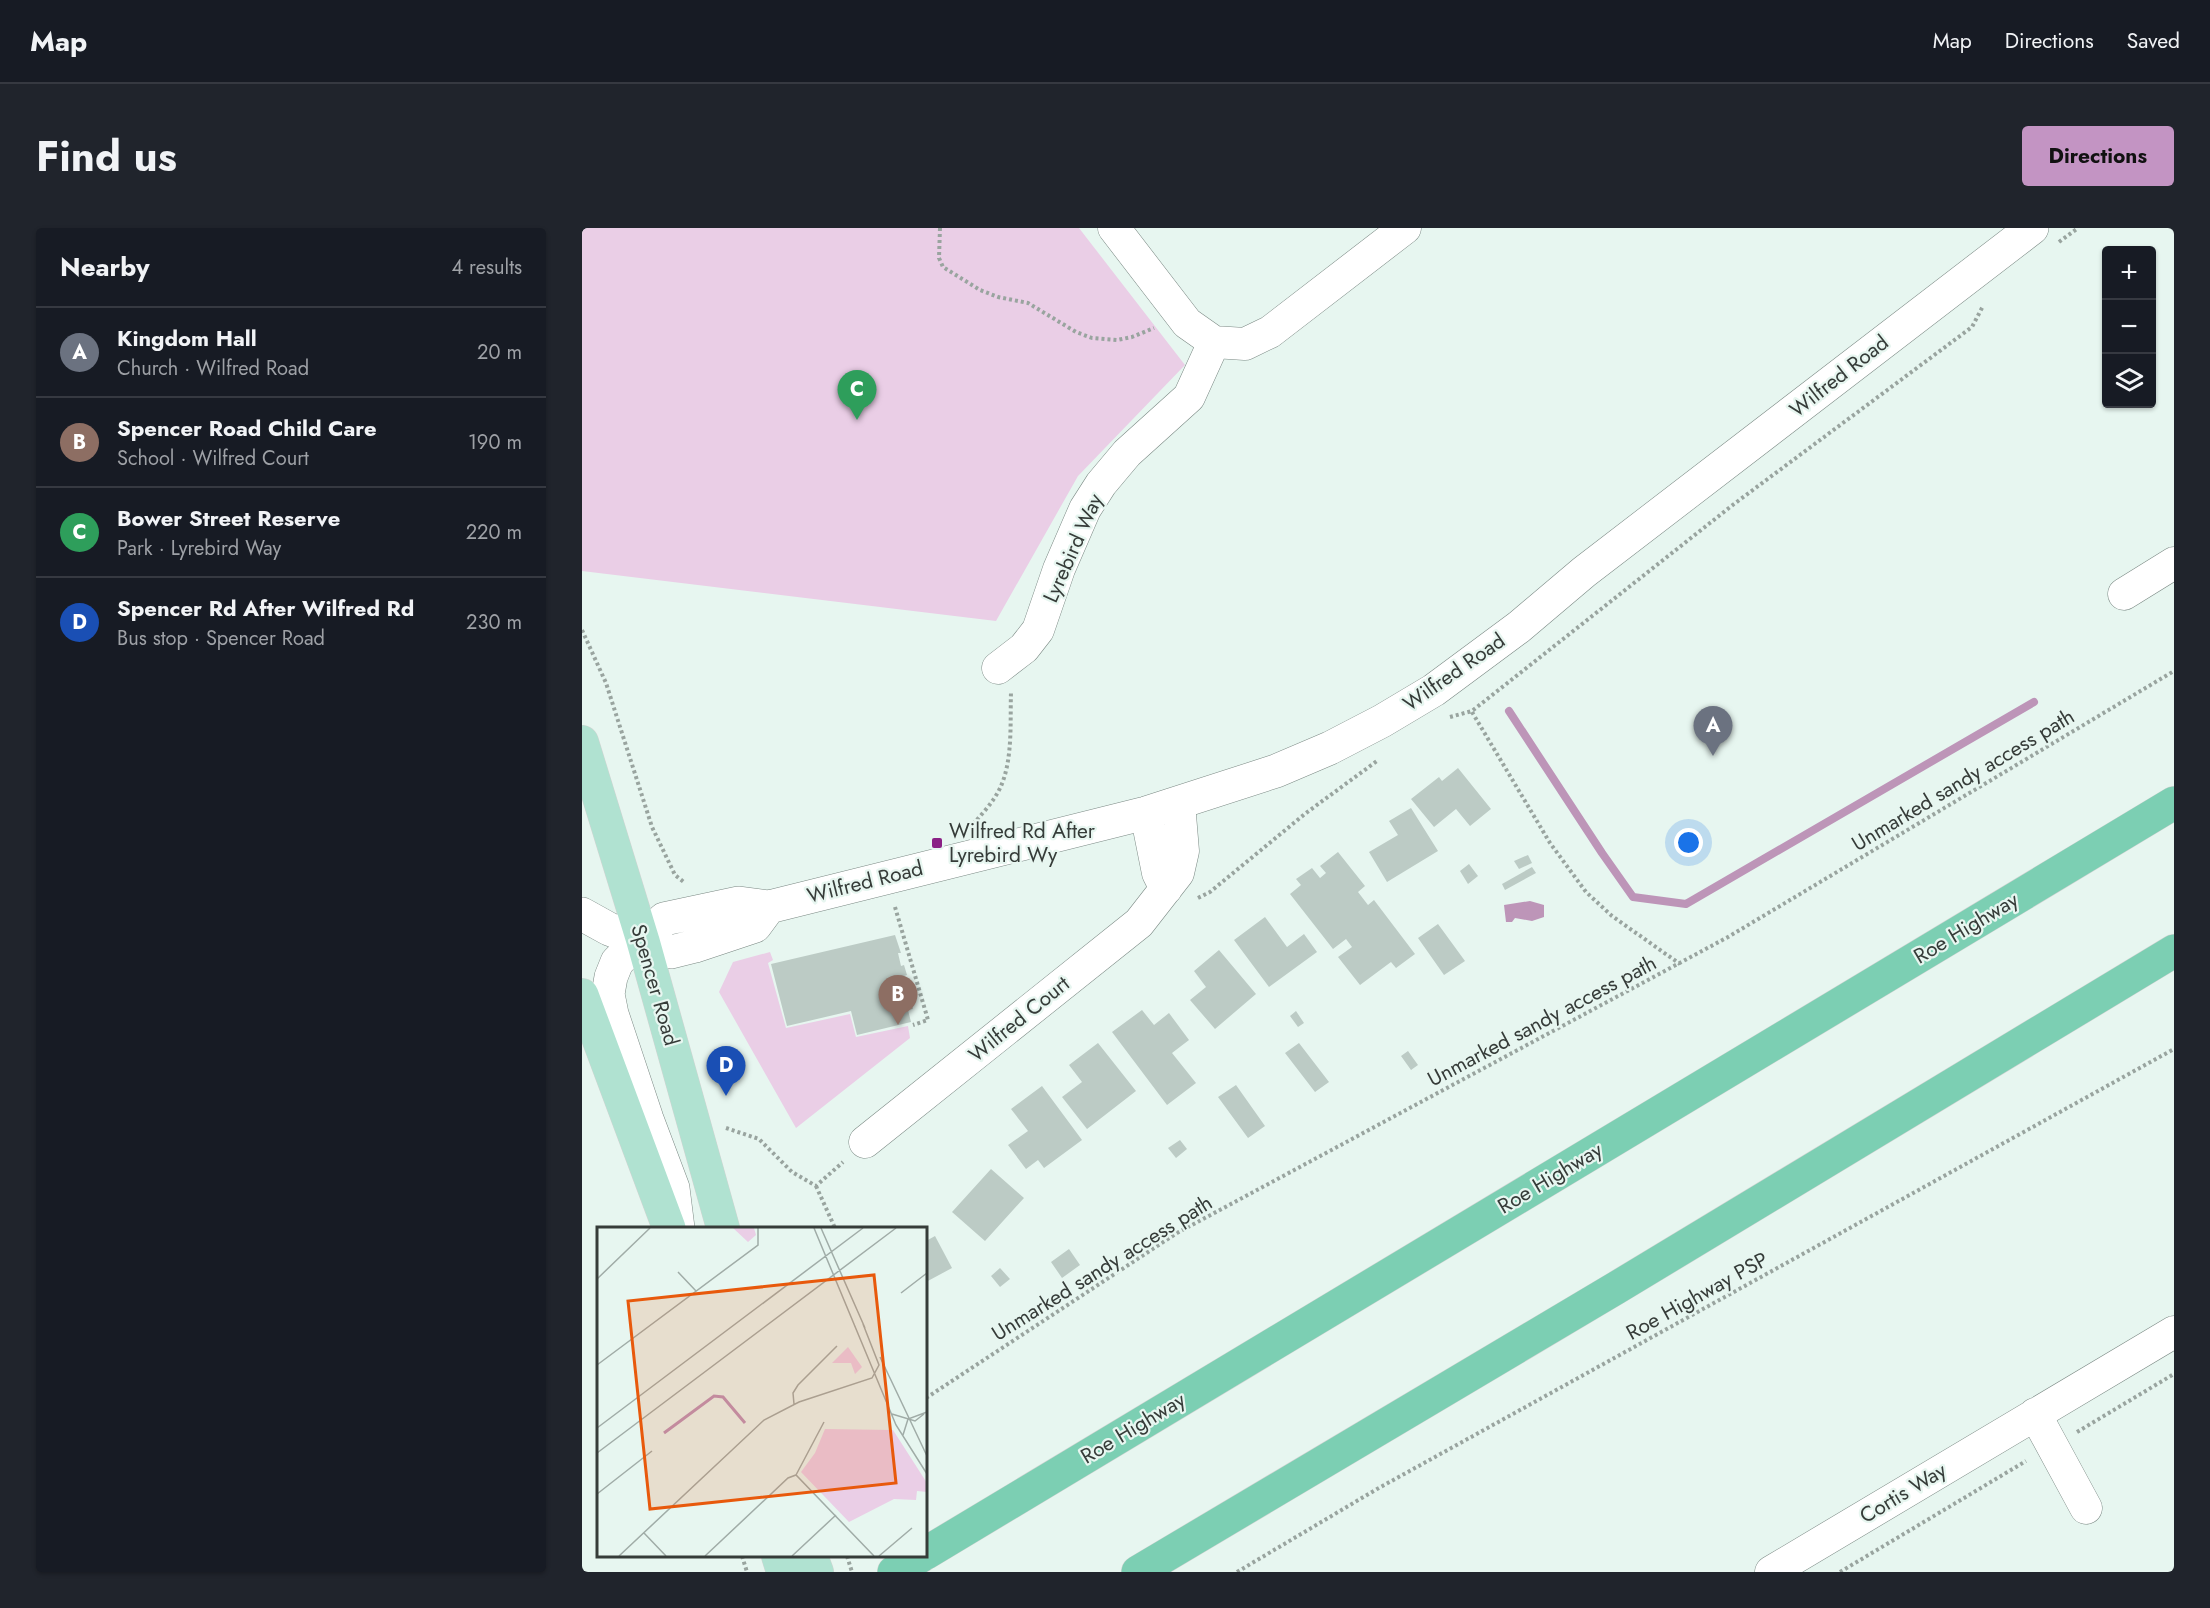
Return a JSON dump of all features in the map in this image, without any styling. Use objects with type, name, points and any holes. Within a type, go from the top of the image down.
[{"type":"highway","name":"Roe Highway","points":[[927,1552],[2174,803]]},
{"type":"highway","points":[[1138,1572],[1616,1288],[2174,951]]},
{"type":"highway","points":[[894,1572],[919,1557]]},
{"type":"main road","name":"Wilfred Road","points":[[678,1227],[673,1188],[612,1014],[609,994],[611,978],[618,962],[664,919],[739,903],[770,907],[1146,813],[1276,771],[1330,748],[1434,690],[1519,627],[1584,572],[2041,239]]},
{"type":"main road","name":"Spencer Road","points":[[582,742],[643,941],[723,1227]]},
{"type":"main road","points":[[582,914],[600,925],[643,941]]},
{"type":"main road","points":[[582,995],[669,1227]]},
{"type":"main road","points":[[811,1557],[817,1572]]},
{"type":"street","points":[[1114,228],[1186,324],[1214,342],[1245,344],[1270,332],[1405,228]]},
{"type":"street","name":"Lyrebird Way","points":[[1001,666],[1024,648],[1038,630],[1059,569],[1090,501],[1101,484],[1127,453],[1188,397],[1214,342]]},
{"type":"street","points":[[2124,594],[2174,563]]},
{"type":"street","name":"Wilfred Court","points":[[865,1142],[1139,923],[1178,895],[1178,873],[1183,851],[1179,803]]},
{"type":"street","points":[[1146,813],[1158,873],[1178,895]]},
{"type":"street","name":"Cortis Way","points":[[1771,1572],[2174,1332]]},
{"type":"street","points":[[2035,1414],[2086,1508]]},
{"type":"path","points":[[940,228],[939,258],[943,267],[980,290],[998,297],[1028,303],[1076,332],[1092,338],[1117,340],[1132,337],[1162,324]]},
{"type":"path","points":[[2041,239],[2078,228]]},
{"type":"path","points":[[1441,720],[1472,711],[1734,504],[1971,327],[1987,298]]},
{"type":"path","points":[[582,630],[606,682],[652,827],[675,875],[688,885]]},
{"type":"path","points":[[947,861],[1001,787],[1008,763],[1012,676],[1001,666]]},
{"type":"path","name":"Unmarked sandy access path","points":[[927,1397],[1177,1233],[1728,938],[2174,671]]},
{"type":"path","points":[[1472,711],[1550,843],[1586,892],[1612,916],[1680,964]]},
{"type":"path","points":[[1178,895],[1210,892],[1306,813],[1384,756]]},
{"type":"path","points":[[894,903],[928,1020],[913,1025]]},
{"type":"path","name":"Roe Highway PSP","points":[[1237,1572],[1377,1489],[2174,1049]]},
{"type":"path","points":[[725,1128],[759,1139],[792,1172],[816,1186],[835,1227]]},
{"type":"path","points":[[816,1186],[865,1142]]},
{"type":"path","points":[[1840,1572],[2174,1374]]},
{"type":"path","points":[[742,1557],[747,1572]]},
{"type":"path","points":[[847,1557],[852,1572]]},
{"type":"shaded area","points":[[582,228],[1079,228],[1185,365],[1078,476],[996,621],[582,571]]},
{"type":"shaded area","points":[[1530,901],[1544,905],[1544,917],[1532,921],[1515,918],[1512,922],[1506,922],[1504,905]]},
{"type":"shaded area","points":[[770,952],[773,960],[768,963],[786,1028],[850,1014],[856,1037],[908,1026],[910,1038],[796,1128],[719,992],[733,962]]},
{"type":"building","points":[[1458,768],[1491,809],[1470,826],[1456,809],[1434,827],[1411,799],[1439,777],[1442,781]]},
{"type":"building","points":[[1411,808],[1438,851],[1387,882],[1369,852],[1398,835],[1389,821]]},
{"type":"building","points":[[1338,852],[1365,886],[1358,892],[1368,905],[1374,900],[1415,954],[1396,968],[1391,962],[1360,985],[1338,957],[1352,947],[1346,939],[1333,949],[1290,894],[1301,885],[1296,879],[1312,868],[1320,878],[1326,873],[1320,866]]},
{"type":"building","points":[[1528,855],[1532,863],[1519,869],[1514,861]]},
{"type":"building","points":[[1469,864],[1478,876],[1468,884],[1460,871]]},
{"type":"building","points":[[1532,867],[1536,873],[1505,890],[1502,884]]},
{"type":"building","points":[[1265,917],[1287,947],[1304,934],[1317,952],[1269,987],[1234,940]]},
{"type":"building","points":[[1438,924],[1465,961],[1444,975],[1418,938]]},
{"type":"building","points":[[895,935],[901,953],[898,953],[901,966],[904,965],[907,975],[904,976],[913,1009],[908,1010],[911,1022],[857,1035],[851,1011],[787,1026],[771,964]]},
{"type":"building","points":[[1219,950],[1256,994],[1215,1029],[1190,1000],[1206,987],[1194,971]]},
{"type":"building","points":[[1142,1010],[1154,1025],[1169,1013],[1189,1040],[1172,1053],[1196,1083],[1167,1105],[1112,1032]]},
{"type":"building","points":[[1296,1011],[1304,1023],[1298,1027],[1290,1016]]},
{"type":"building","points":[[1098,1043],[1136,1091],[1087,1129],[1062,1097],[1082,1082],[1069,1065]]},
{"type":"building","points":[[1299,1043],[1329,1082],[1315,1092],[1285,1053]]},
{"type":"building","points":[[1408,1051],[1418,1065],[1411,1070],[1401,1056]]},
{"type":"building","points":[[1236,1085],[1265,1126],[1248,1138],[1218,1097]]},
{"type":"building","points":[[1042,1086],[1082,1140],[1044,1168],[1038,1160],[1026,1169],[1008,1145],[1028,1131],[1011,1109]]},
{"type":"building","points":[[1180,1140],[1187,1149],[1176,1158],[1168,1148]]},
{"type":"building","points":[[991,1169],[1024,1198],[985,1241],[952,1212]]},
{"type":"building","points":[[935,1236],[952,1268],[927,1281],[927,1240]]},
{"type":"building","points":[[1069,1249],[1080,1265],[1062,1278],[1051,1262]]},
{"type":"building","points":[[1000,1268],[1010,1279],[1000,1287],[991,1276]]},
{"type":"waterway","points":[[1509,711],[1633,897],[1686,904],[2034,702]]},
{"type":"place","name":"Bower Street Reserve","points":[[857,420]]},
{"type":"place","name":"Kingdom Hall","points":[[1713,756]]},
{"type":"place","name":"Wilfred Rd After Lyrebird Wy","points":[[937,843]]},
{"type":"place","name":"Spencer Road Child Care","points":[[898,1025]]},
{"type":"place","name":"Spencer Rd After Wilfred Rd","points":[[726,1096]]}]
